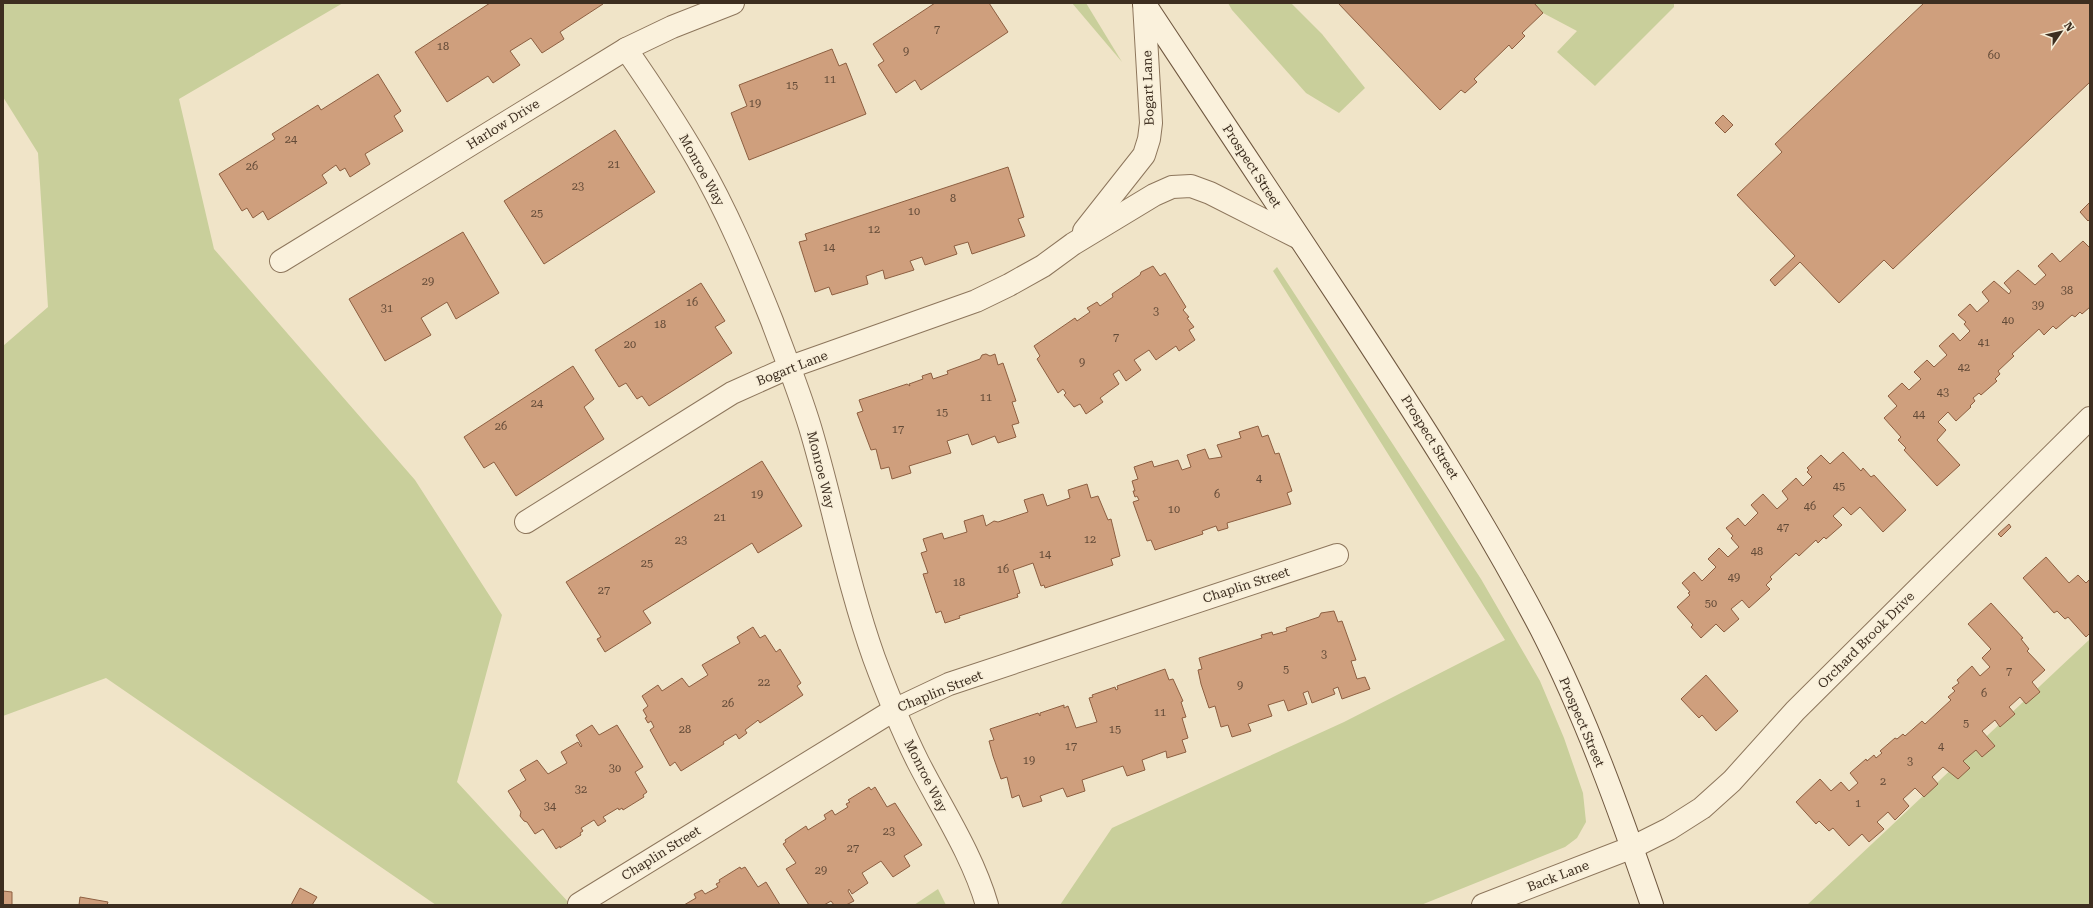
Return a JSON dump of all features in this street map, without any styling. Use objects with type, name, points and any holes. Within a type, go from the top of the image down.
[{"type":"street","name":"Harlow Drive","points":[[281,261],[626,49],[672,27],[733,3]]},
{"type":"street","name":"Prospect Street","points":[[1144,3],[1447,463],[1521,594],[1570,690],[1633,847],[1652,905]]},
{"type":"street","name":"Bogart Lane","points":[[1073,244],[1144,155],[1149,140],[1151,123],[1144,3]]},
{"type":"street","name":"Monroe Way","points":[[626,49],[670,113],[723,207],[748,261],[790,367],[810,427],[858,610],[894,710],[917,760],[969,856],[981,884],[987,905]]},
{"type":"street","name":"Bogart Lane","points":[[526,522],[732,393],[790,367],[976,301],[1043,266],[1073,244],[1154,195],[1172,187],[1191,186],[1210,193],[1300,238]]},
{"type":"street","name":"Orchard Brook Drive","points":[[1633,847],[1669,829],[1702,808],[1732,781],[1795,711],[2090,418]]},
{"type":"street","name":"Chaplin Street","points":[[579,904],[894,710],[949,684],[1337,555]]},
{"type":"street","name":"Back Lane","points":[[1483,905],[1633,847]]},
{"type":"green space","points":[[3,3],[343,3],[179,99],[214,249],[415,480],[502,615],[457,782],[571,905],[436,905],[106,678],[3,716],[3,346],[48,307],[38,153],[3,97]]},
{"type":"green space","points":[[1072,3],[1086,3],[1122,62]]},
{"type":"green space","points":[[1228,3],[1291,3],[1322,34],[1365,88],[1339,113],[1306,93],[1232,10]]},
{"type":"green space","points":[[1534,3],[1674,3],[1674,7],[1595,86],[1557,52],[1577,31],[1543,13]]},
{"type":"green space","points":[[1277,267],[1481,579],[1540,681],[1564,738],[1583,793],[1586,822],[1577,838],[1565,847],[1421,905],[1060,905],[1112,828],[1344,722],[1505,640],[1273,271]]},
{"type":"green space","points":[[2090,639],[2090,905],[1807,905]]},
{"type":"green space","points":[[938,889],[946,905],[914,905]]},
{"type":"building","points":[[490,3],[603,4],[560,32],[564,39],[542,53],[531,38],[510,51],[520,65],[493,83],[488,76],[447,102],[415,52]]},
{"type":"building","points":[[935,3],[989,3],[1008,32],[921,90],[915,80],[896,93],[878,65],[884,61],[873,44]]},
{"type":"building","points":[[1338,3],[1534,3],[1543,13],[1522,33],[1525,36],[1512,49],[1509,45],[1474,79],[1477,82],[1465,93],[1461,90],[1440,110]]},
{"type":"building","points":[[1924,3],[2090,3],[2090,82],[1893,269],[1884,260],[1839,303],[1800,262],[1775,286],[1770,280],[1795,256],[1737,195],[1782,152],[1775,144]]},
{"type":"building","points":[[832,49],[839,66],[846,63],[866,114],[749,160],[731,113],[747,106],[739,85]]},
{"type":"building","points":[[378,74],[401,111],[394,116],[403,131],[365,154],[370,164],[350,177],[345,168],[340,171],[336,165],[322,175],[327,183],[268,220],[263,211],[253,218],[247,208],[242,211],[219,174],[275,139],[272,134],[318,105],[321,110]]},
{"type":"building","points":[[1723,115],[1733,125],[1725,133],[1715,123]]},
{"type":"building","points":[[615,130],[655,192],[544,264],[504,201]]},
{"type":"building","points":[[1008,167],[1024,217],[1018,219],[1025,236],[972,254],[968,242],[954,246],[957,254],[925,265],[922,257],[910,261],[914,270],[885,279],[883,270],[866,276],[868,284],[832,295],[829,287],[815,292],[799,242],[807,240],[805,234]]},
{"type":"building","points":[[2090,202],[2090,219],[2088,221],[2080,212]]},
{"type":"building","points":[[463,232],[499,293],[456,319],[447,302],[421,318],[431,335],[385,361],[349,299]]},
{"type":"building","points":[[2083,241],[2090,248],[2090,307],[2082,314],[2080,312],[2075,317],[2072,315],[2056,329],[2053,326],[2044,335],[2039,329],[2012,354],[2014,356],[1998,371],[2000,374],[1995,379],[1997,381],[1981,395],[1979,393],[1973,398],[1975,401],[1970,406],[1971,407],[1956,421],[1948,412],[1938,422],[1946,430],[1937,440],[1960,465],[1937,486],[1904,450],[1906,448],[1898,440],[1901,437],[1884,418],[1897,406],[1888,396],[1902,383],[1909,390],[1921,379],[1914,372],[1927,360],[1934,367],[1947,355],[1939,346],[1953,333],[1960,341],[1970,331],[1964,324],[1966,322],[1958,315],[1970,304],[1977,312],[1989,301],[1982,292],[1994,281],[2009,294],[2011,291],[2004,283],[2018,270],[2035,285],[2046,275],[2038,266],[2052,253],[2060,262]]},
{"type":"building","points":[[1153,266],[1160,276],[1165,273],[1186,307],[1183,310],[1189,317],[1187,318],[1194,327],[1189,330],[1195,340],[1179,351],[1176,346],[1156,360],[1149,350],[1134,360],[1141,370],[1126,381],[1119,370],[1113,374],[1119,384],[1100,398],[1103,402],[1086,414],[1080,404],[1074,407],[1064,395],[1066,393],[1063,389],[1058,393],[1037,359],[1040,356],[1034,346],[1075,318],[1077,321],[1090,312],[1087,308],[1097,302],[1100,306],[1113,297],[1112,294],[1140,275],[1141,272]]},
{"type":"building","points":[[701,283],[725,321],[715,327],[732,353],[649,406],[642,396],[637,399],[626,383],[619,387],[595,350]]},
{"type":"building","points":[[986,354],[990,356],[995,354],[998,365],[1003,363],[1016,401],[1012,402],[1019,423],[1012,425],[1016,437],[998,443],[995,436],[972,445],[968,434],[947,441],[951,453],[909,466],[911,473],[892,479],[889,467],[881,469],[876,449],[871,450],[857,413],[863,411],[859,400],[907,384],[910,386],[909,384],[923,379],[922,376],[931,373],[933,379],[948,374],[947,371],[980,359],[982,355]]},
{"type":"building","points":[[573,366],[594,399],[584,407],[604,439],[516,496],[494,462],[484,468],[464,437]]},
{"type":"building","points":[[1258,426],[1262,437],[1268,435],[1275,454],[1279,453],[1292,491],[1287,493],[1291,504],[1227,523],[1228,528],[1218,531],[1216,526],[1202,531],[1203,534],[1155,550],[1151,540],[1147,541],[1133,502],[1139,500],[1137,496],[1135,497],[1133,491],[1135,491],[1132,481],[1138,479],[1134,467],[1152,461],[1154,467],[1178,460],[1182,470],[1191,467],[1187,455],[1205,449],[1209,459],[1222,457],[1217,445],[1241,438],[1239,432]]},
{"type":"building","points":[[1843,452],[1861,471],[1863,468],[1871,477],[1874,475],[1906,510],[1883,532],[1860,507],[1851,515],[1843,507],[1833,516],[1842,525],[1826,539],[1824,537],[1818,543],[1816,540],[1799,556],[1796,553],[1770,577],[1772,579],[1766,585],[1770,589],[1749,608],[1742,600],[1731,609],[1739,619],[1724,632],[1716,624],[1701,638],[1691,627],[1693,625],[1677,607],[1690,595],[1688,593],[1690,592],[1682,583],[1694,572],[1702,581],[1716,567],[1708,559],[1719,548],[1728,557],[1739,547],[1731,538],[1733,536],[1726,528],[1738,518],[1745,526],[1758,513],[1751,505],[1763,494],[1777,509],[1788,499],[1782,491],[1796,478],[1803,486],[1812,477],[1807,472],[1809,470],[1807,468],[1821,455],[1830,464]]},
{"type":"building","points":[[762,461],[802,526],[758,553],[752,543],[643,611],[651,623],[605,652],[597,639],[601,637],[566,582]]},
{"type":"building","points":[[1087,484],[1091,498],[1098,496],[1108,520],[1111,519],[1120,556],[1111,559],[1113,565],[1045,588],[1044,585],[1041,586],[1033,563],[1013,570],[1020,593],[1017,594],[1018,597],[959,616],[960,618],[945,623],[941,611],[936,613],[923,574],[928,573],[921,553],[927,551],[923,539],[942,533],[944,539],[967,532],[964,521],[983,515],[986,526],[994,521],[998,522],[1028,512],[1024,500],[1043,494],[1047,506],[1070,498],[1068,490]]},
{"type":"building","points":[[2009,524],[2011,527],[2001,537],[1998,534]]},
{"type":"building","points":[[2046,557],[2069,583],[2078,575],[2086,583],[2090,579],[2090,633],[2086,637],[2068,617],[2065,619],[2057,611],[2054,613],[2023,578]]},
{"type":"building","points":[[1991,603],[2023,638],[2021,639],[2029,649],[2027,651],[2045,670],[2032,682],[2040,692],[2026,704],[2020,697],[2009,707],[2015,714],[2000,727],[1995,720],[1982,731],[1995,746],[1982,757],[1976,750],[1963,761],[1970,768],[1958,779],[1943,767],[1932,777],[1938,784],[1924,797],[1915,788],[1903,799],[1909,806],[1895,820],[1888,812],[1877,822],[1884,829],[1869,842],[1862,834],[1849,846],[1833,828],[1829,831],[1819,821],[1816,824],[1796,802],[1820,779],[1831,791],[1841,782],[1849,791],[1858,783],[1850,773],[1866,759],[1867,761],[1874,755],[1876,758],[1882,753],[1880,751],[1895,738],[1897,739],[1903,734],[1905,736],[1922,721],[1925,724],[1951,700],[1948,697],[1955,691],[1952,688],[1959,683],[1957,680],[1972,666],[1980,676],[1990,667],[1982,658],[1991,649],[1968,624]]},
{"type":"building","points":[[1334,611],[1338,622],[1342,621],[1356,660],[1351,661],[1357,679],[1365,677],[1370,689],[1342,699],[1338,687],[1333,689],[1335,694],[1312,703],[1308,691],[1303,693],[1307,704],[1288,711],[1284,700],[1268,705],[1272,716],[1248,724],[1251,731],[1232,737],[1228,725],[1221,727],[1215,706],[1209,708],[1198,670],[1202,669],[1199,658],[1262,638],[1261,635],[1272,632],[1273,635],[1287,631],[1286,628],[1319,617],[1321,613]]},
{"type":"building","points":[[753,627],[760,638],[765,635],[776,652],[780,649],[801,683],[797,686],[803,695],[760,723],[758,720],[745,730],[747,733],[739,739],[736,734],[723,742],[724,744],[681,771],[675,762],[670,766],[650,730],[654,727],[651,721],[648,723],[645,718],[647,717],[643,710],[648,706],[642,696],[658,685],[662,691],[682,678],[689,687],[708,675],[702,665],[740,643],[737,637]]},
{"type":"building","points":[[1165,669],[1169,680],[1173,679],[1183,701],[1181,702],[1186,717],[1182,718],[1188,738],[1182,740],[1186,752],[1167,758],[1166,751],[1142,760],[1145,770],[1127,776],[1123,766],[1082,780],[1085,791],[1067,797],[1063,788],[1040,796],[1042,801],[1023,807],[1019,795],[1012,798],[1007,777],[1001,779],[993,756],[989,741],[994,740],[990,729],[1038,713],[1040,716],[1040,713],[1064,705],[1064,708],[1068,706],[1076,728],[1097,722],[1089,698],[1093,697],[1092,695],[1115,687],[1116,690],[1118,689],[1117,686]]},
{"type":"building","points":[[1706,675],[1738,711],[1716,731],[1702,715],[1699,718],[1681,699]]},
{"type":"building","points":[[592,725],[599,735],[617,725],[643,767],[635,772],[647,792],[643,795],[644,797],[623,810],[622,808],[619,810],[618,808],[603,817],[606,821],[598,826],[594,820],[581,828],[583,831],[580,833],[581,835],[556,849],[543,829],[535,834],[527,822],[524,821],[520,816],[521,812],[508,791],[526,780],[520,770],[537,760],[548,774],[567,763],[561,752],[578,742],[581,747],[582,746],[576,735]]},
{"type":"building","points":[[869,787],[871,790],[875,787],[887,807],[895,803],[922,845],[904,856],[910,866],[893,877],[881,861],[862,873],[868,883],[852,894],[849,889],[848,891],[854,901],[846,905],[834,905],[831,901],[824,905],[809,905],[786,869],[796,863],[783,844],[786,842],[785,840],[806,826],[808,830],[826,819],[824,815],[832,810],[835,815],[848,807],[846,804],[850,802],[848,800]]},
{"type":"building","points":[[740,867],[741,869],[745,867],[758,887],[766,882],[780,905],[684,905],[696,898],[694,894],[702,890],[705,894],[718,887],[716,884],[720,882],[719,880]]},
{"type":"building","points":[[300,888],[317,897],[312,905],[291,905]]},
{"type":"building","points":[[3,891],[12,892],[12,905],[3,905]]},
{"type":"building","points":[[80,897],[108,902],[107,905],[79,905]]}]
